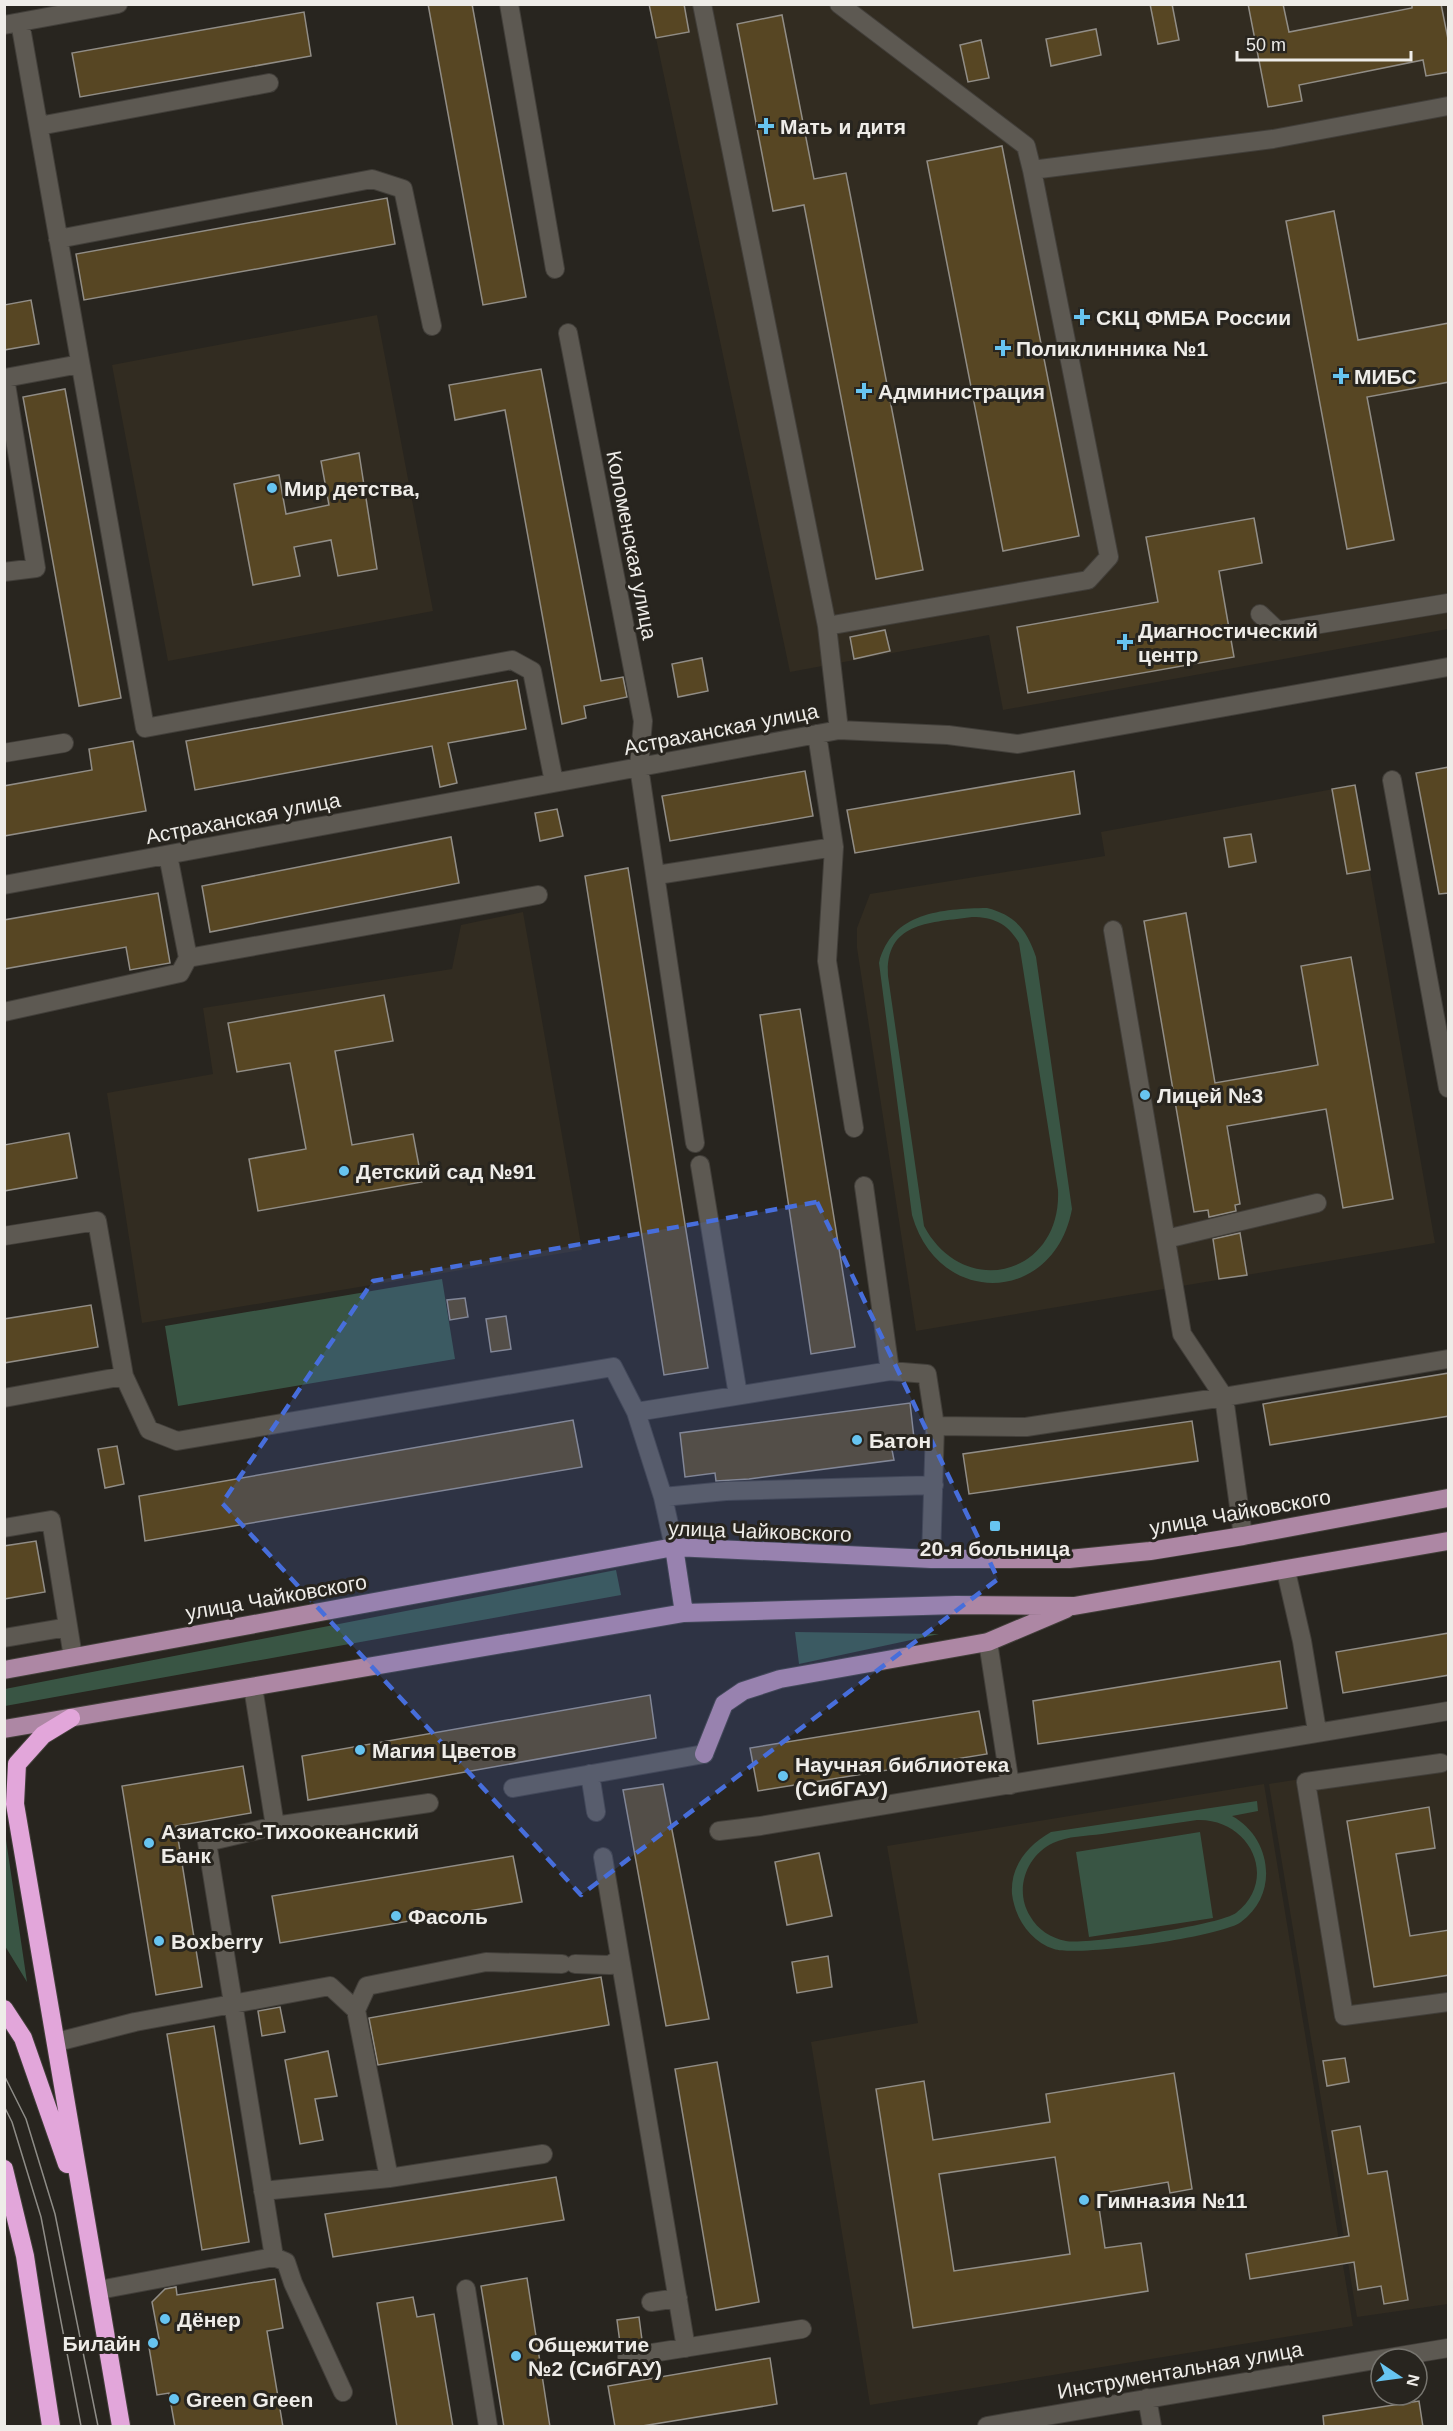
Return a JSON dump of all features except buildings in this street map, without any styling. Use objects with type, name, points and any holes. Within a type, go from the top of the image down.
[{"type":"highway","points":[[71,1718],[43,1735],[17,1764],[15,1797],[121,2427]]},
{"type":"highway","points":[[4,2009],[24,2038],[82,2206]]},
{"type":"highway","points":[[5,2171],[8,2201],[25,2256],[51,2427]]},
{"type":"main road","name":"улица Чайковского","points":[[4,1670],[674,1547],[931,1559],[1069,1559],[1150,1551],[1449,1498]]},
{"type":"main road","points":[[4,1729],[684,1613],[956,1605],[1074,1606],[1449,1541]]},
{"type":"main road","points":[[674,1547],[684,1613]]},
{"type":"main road","points":[[704,1754],[724,1704],[743,1691],[780,1679],[988,1642],[1074,1606]]},
{"type":"street","points":[[118,4],[12,24],[39,126],[145,728],[512,660],[532,670],[554,782]]},
{"type":"street","points":[[509,4],[555,269]]},
{"type":"street","points":[[702,4],[827,626],[839,730]]},
{"type":"street","points":[[827,626],[1088,580],[1109,557],[1026,146],[839,4]]},
{"type":"street","points":[[39,126],[269,83]]},
{"type":"street","points":[[1032,170],[1274,139],[1449,106]]},
{"type":"street","points":[[58,239],[372,179],[403,189],[432,326]]},
{"type":"street","name":"Коломенская улица","points":[[568,333],[643,721],[639,768],[657,875],[695,1143]]},
{"type":"street","points":[[4,572],[36,568],[5,378],[80,364]]},
{"type":"street","points":[[1260,614],[1278,631],[1449,603]]},
{"type":"street","name":"Астраханская улица","points":[[4,885],[839,730],[948,735],[1018,744],[1449,667]]},
{"type":"street","points":[[817,734],[834,847],[827,961],[854,1128]]},
{"type":"street","points":[[4,753],[64,743]]},
{"type":"street","points":[[1392,780],[1449,1088]]},
{"type":"street","points":[[657,875],[834,847]]},
{"type":"street","points":[[4,1012],[180,973],[188,958],[168,855]]},
{"type":"street","points":[[188,958],[538,895]]},
{"type":"street","points":[[1113,930],[1182,1334],[1224,1397],[1243,1536]]},
{"type":"street","points":[[700,1165],[738,1395]]},
{"type":"street","points":[[864,1186],[890,1371]]},
{"type":"street","points":[[1166,1239],[1317,1203]]},
{"type":"street","points":[[4,1236],[97,1221],[124,1376],[149,1430],[177,1441],[613,1367],[636,1412],[663,1497],[674,1547]]},
{"type":"street","points":[[935,1426],[1026,1426],[1224,1397],[1449,1359]]},
{"type":"street","points":[[636,1412],[890,1371],[927,1374],[935,1426],[931,1559]]},
{"type":"street","points":[[4,1398],[124,1376]]},
{"type":"street","points":[[663,1497],[726,1491],[934,1485]]},
{"type":"street","points":[[4,1528],[51,1520],[73,1657]]},
{"type":"street","points":[[1286,1571],[1302,1641],[1317,1731]]},
{"type":"street","points":[[4,1638],[68,1627]]},
{"type":"street","points":[[988,1642],[1010,1785]]},
{"type":"street","points":[[253,1687],[275,1826]]},
{"type":"street","points":[[719,1831],[1010,1785],[1317,1731],[1449,1711]]},
{"type":"street","points":[[513,1788],[704,1754]]},
{"type":"street","points":[[1440,1763],[1306,1782],[1344,2016],[1449,2002]]},
{"type":"street","points":[[590,1774],[596,1812]]},
{"type":"street","points":[[273,2257],[207,1842],[275,1826],[429,1803]]},
{"type":"street","points":[[603,1857],[686,2348]]},
{"type":"street","points":[[356,2010],[368,1986],[486,1962],[610,1965],[620,1959]]},
{"type":"street","points":[[57,2042],[135,2022],[330,1986],[356,2010],[389,2178]]},
{"type":"street","points":[[263,2191],[389,2178],[543,2154]]},
{"type":"street","points":[[99,2290],[273,2257],[286,2262],[293,2283],[343,2392]]},
{"type":"street","points":[[466,2289],[488,2427]]},
{"type":"street","points":[[651,2302],[678,2298]]},
{"type":"street","points":[[627,2357],[802,2329]]},
{"type":"street","name":"Инструментальная улица","points":[[1429,2351],[1449,2348]]},
{"type":"street","name":"Инструментальная улица","points":[[987,2427],[1369,2361]]},
{"type":"street","points":[[1147,2398],[1152,2427]]},
{"type":"highlighted area","points":[[817,1202],[998,1579],[581,1895],[222,1503],[373,1281]]},
{"type":"shaded area","name":"СКЦ ФМБА России","points":[[649,5],[1448,5],[1448,629],[1003,710],[989,635],[790,672]]},
{"type":"shaded area","name":"Мир детства,","points":[[377,315],[433,611],[168,661],[112,365]]},
{"type":"shaded area","name":"Лицей №3","points":[[1355,785],[1435,1243],[916,1331],[857,948],[857,928],[870,894],[1105,856],[1101,832]]},
{"type":"shaded area","name":"Детский сад №91","points":[[523,912],[582,1250],[142,1323],[107,1093],[213,1074],[203,1008],[452,969],[461,925]]},
{"type":"shaded area","points":[[1448,1756],[1448,2304],[1357,2317],[1269,1784]]},
{"type":"shaded area","name":"Гимназия №11","points":[[1264,1784],[1353,2326],[870,2405],[811,2042],[918,2023],[887,1846]]},
{"type":"green space","points":[[987,908],[1005,915],[1019,925],[1036,957],[1072,1209],[1061,1241],[1043,1264],[1020,1278],[995,1283],[969,1279],[945,1267],[926,1245],[912,1215],[879,963],[885,946],[907,923],[936,912]],"holes":[[[980,917],[994,920],[1005,926],[1019,943],[1058,1190],[1055,1219],[1044,1242],[1028,1259],[1008,1268],[985,1270],[962,1264],[941,1249],[924,1226],[888,976],[889,958],[894,944],[902,935],[927,924]]]},
{"type":"green space","points":[[442,1279],[455,1359],[178,1406],[165,1326]]},
{"type":"green space","points":[[616,1570],[621,1595],[5,1706],[5,1689]]},
{"type":"green space","points":[[795,1632],[939,1634],[799,1664]]},
{"type":"green space","points":[[1257,1801],[1258,1811],[1232,1816],[1245,1825],[1255,1837],[1262,1851],[1266,1866],[1266,1882],[1262,1897],[1241,1922],[1207,1934],[1118,1948],[1068,1951],[1054,1949],[1038,1940],[1025,1927],[1016,1912],[1012,1894],[1014,1874],[1022,1857],[1035,1843],[1051,1832]],"holes":[[[1197,1820],[1215,1822],[1231,1829],[1244,1839],[1257,1868],[1256,1883],[1249,1899],[1236,1913],[1225,1918],[1125,1937],[1066,1941],[1055,1938],[1041,1929],[1025,1906],[1023,1895],[1025,1875],[1036,1856],[1053,1843],[1071,1838]]]},
{"type":"green space","points":[[1200,1832],[1213,1918],[1089,1937],[1076,1852]]},
{"type":"green space","points":[[5,1833],[27,1982],[5,1946]]},
{"type":"tram line","points":[[4,2075],[26,2119],[55,2214],[98,2426]]},
{"type":"tram line","points":[[4,2106],[12,2122],[41,2217],[81,2426]]},
{"type":"place","name":"Мать и дитя","points":[[766,126]]},
{"type":"place","name":"СКЦ ФМБА России","points":[[1082,317]]},
{"type":"place","name":"Поликлинника №1","points":[[1003,348]]},
{"type":"place","name":"МИБС","points":[[1341,376]]},
{"type":"place","name":"Администрация","points":[[864,391]]},
{"type":"place","name":"Мир детства,","points":[[272,488]]},
{"type":"place","name":"Диагностический центр","points":[[1125,642]]},
{"type":"place","name":"Лицей №3","points":[[1145,1095]]},
{"type":"place","name":"Детский сад №91","points":[[344,1171]]},
{"type":"place","name":"Батон","points":[[857,1440]]},
{"type":"place","name":"20-я больница","points":[[995,1526]]},
{"type":"place","name":"Магия Цветов","points":[[360,1750]]},
{"type":"place","name":"Научная библиотека (СибГАУ)","points":[[783,1776]]},
{"type":"place","name":"Азиатско-Тихоокеанский Банк","points":[[149,1843]]},
{"type":"place","name":"Фасоль","points":[[396,1916]]},
{"type":"place","name":"Boxberry","points":[[159,1941]]},
{"type":"place","name":"Гимназия №11","points":[[1084,2200]]},
{"type":"place","name":"Дёнер","points":[[165,2319]]},
{"type":"place","name":"Билайн","points":[[153,2343]]},
{"type":"place","name":"Общежитие №2 (СибГАУ)","points":[[516,2356]]},
{"type":"place","name":"Green Green","points":[[174,2399]]}]
